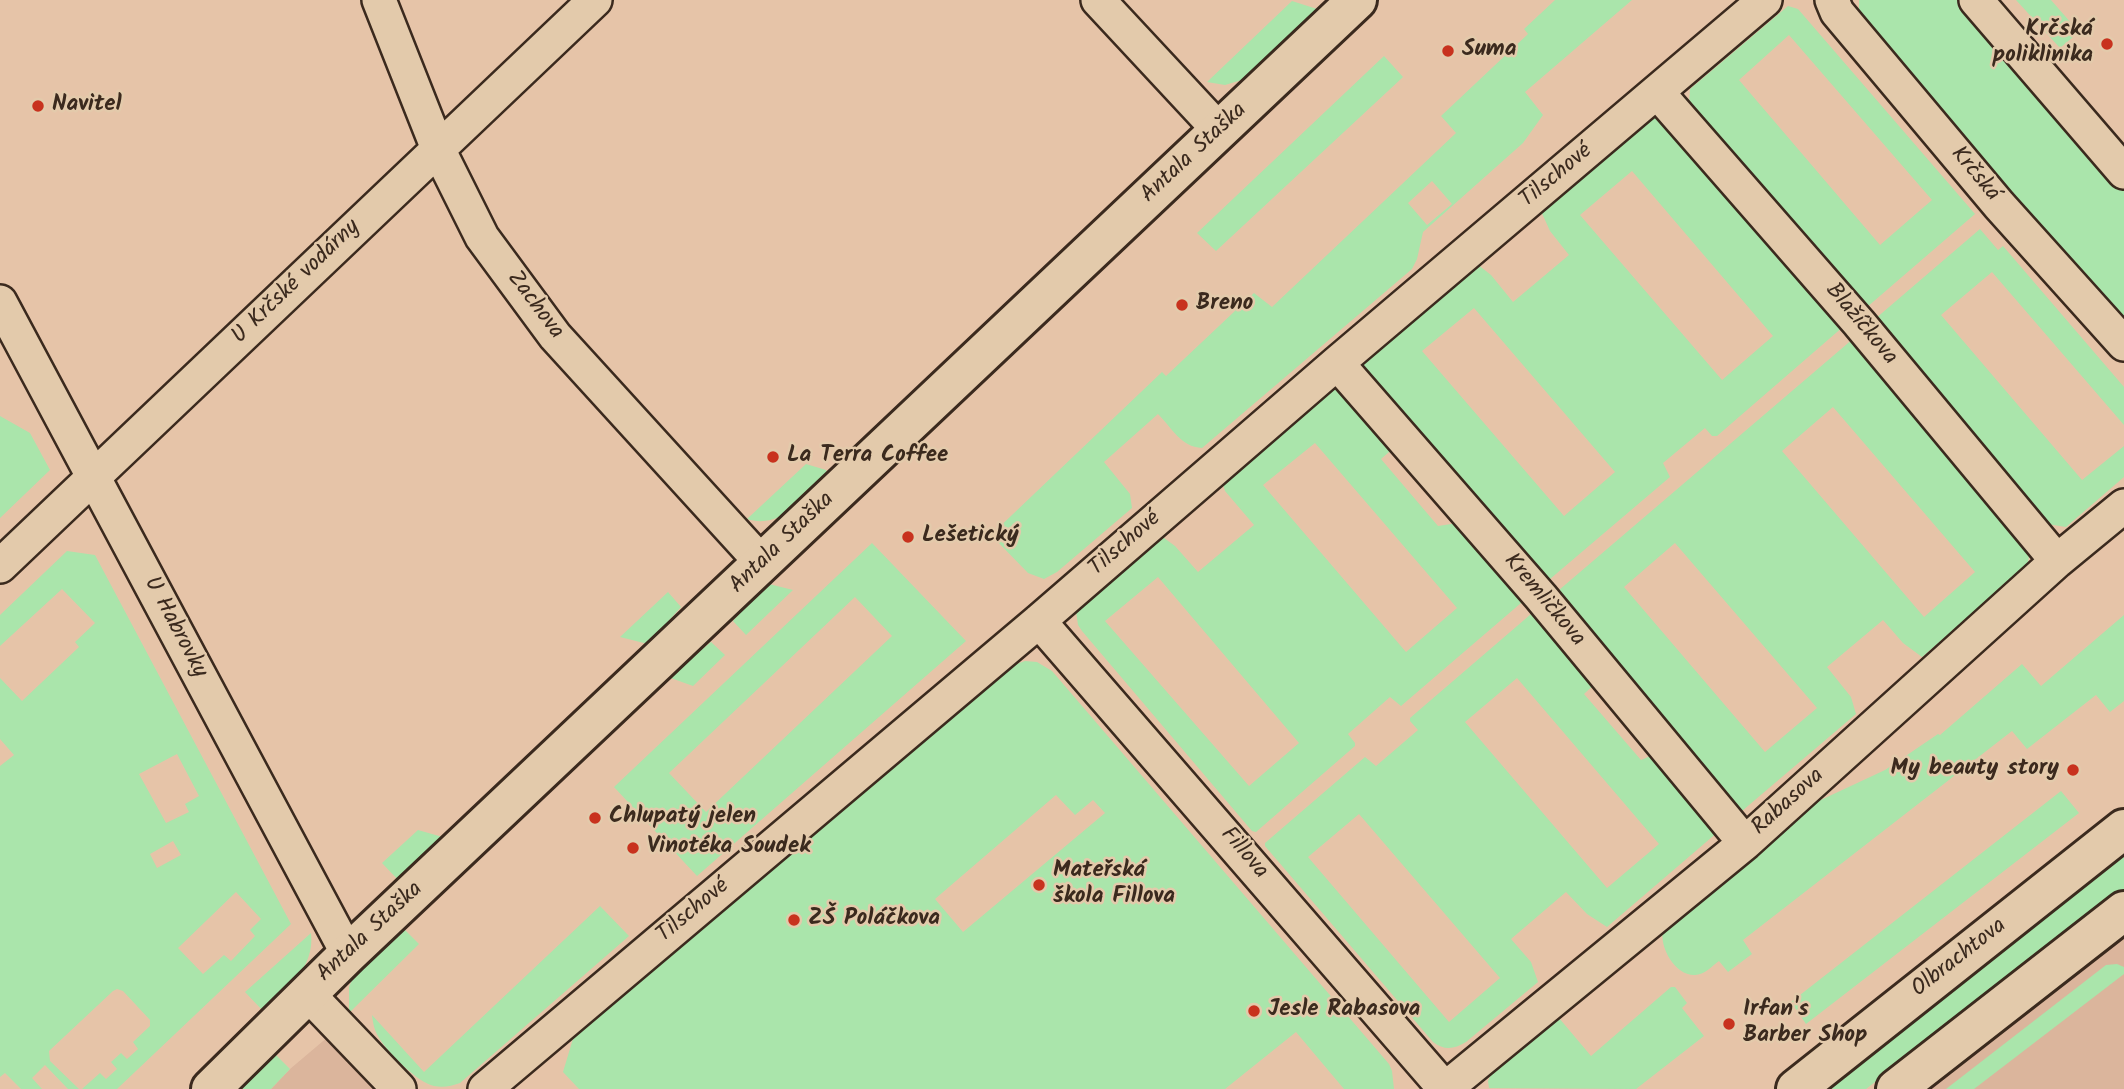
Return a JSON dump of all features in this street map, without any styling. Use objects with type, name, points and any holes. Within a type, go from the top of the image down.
[{"type":"street","name":"Zachova","points":[[379,0],[438,149],[482,237],[555,336],[762,563]]},
{"type":"street","name":"U Krčské vodárny","points":[[0,566],[595,0]]},
{"type":"street","points":[[1098,0],[1219,130]]},
{"type":"street","name":"Antala Staška","points":[[211,1089],[348,954],[1357,0]]},
{"type":"street","name":"Tilschové","points":[[485,1089],[1039,621],[1337,362],[1765,0]]},
{"type":"street","name":"Krčská","points":[[1832,0],[1837,12],[1999,205],[2124,344]]},
{"type":"street","points":[[1976,0],[2124,172]]},
{"type":"street","name":"Blažíčkova","points":[[1658,93],[1858,323],[2057,561]]},
{"type":"street","name":"U Habrovky","points":[[0,302],[348,954]]},
{"type":"street","name":"Kremličkova","points":[[1337,362],[1541,597],[1745,842]]},
{"type":"street","name":"Rabasova","points":[[1445,1089],[1745,842],[2057,561],[2124,506]]},
{"type":"street","name":"Fillova","points":[[1039,621],[1244,854],[1445,1089]]},
{"type":"street","name":"Olbrachtova","points":[[1796,1089],[2124,829]]},
{"type":"street","points":[[1896,1089],[2124,911]]},
{"type":"street","points":[[307,993],[399,1089]]},
{"type":"shaded area","points":[[2124,935],[2124,1089],[1924,1089]]},
{"type":"shaded area","points":[[329,1036],[383,1089],[271,1089],[290,1069]]},
{"type":"green space","points":[[1555,0],[1632,0],[1525,92],[1543,115],[1523,143],[1423,232],[1412,269],[1202,448],[1188,444],[1177,436],[1158,414],[1104,462],[1130,494],[1132,508],[1057,572],[1044,579],[1028,573],[991,535],[1162,372],[1166,376],[1254,293],[1272,307],[1456,133],[1441,116],[1528,34],[1524,29]],"holes":[[[1432,181],[1452,204],[1427,225],[1408,203]]]},
{"type":"green space","points":[[1859,0],[1957,0],[2027,74],[2124,188],[2124,326],[1864,25],[1859,11]]},
{"type":"green space","points":[[2016,0],[2051,0],[2079,32],[2060,48]]},
{"type":"green space","points":[[1292,1],[1317,9],[1316,13],[1245,79],[1225,85],[1207,82]]},
{"type":"green space","points":[[1788,6],[1798,9],[1975,214],[1859,314],[1689,105],[1690,89]],"holes":[[[1789,35],[1932,200],[1880,245],[1739,80]]]},
{"type":"green space","points":[[1384,56],[1402,78],[1216,251],[1197,233]]},
{"type":"green space","points":[[1653,113],[1668,122],[1844,326],[1717,436],[1712,436],[1705,428],[1663,463],[1670,477],[1543,585],[1359,365],[1477,264],[1491,275],[1513,302],[1569,255],[1550,231],[1540,209]],"holes":[[[1632,171],[1773,336],[1722,380],[1580,215]],[[1474,308],[1615,472],[1564,516],[1422,351]]]},
{"type":"green space","points":[[1980,229],[1998,250],[2003,246],[2124,387],[2124,425],[1992,272],[1941,315],[2082,480],[2124,446],[2124,477],[2066,527],[2047,524],[1868,325]]},
{"type":"green space","points":[[1854,338],[2024,538],[2029,556],[2027,567],[1922,657],[1903,643],[1883,620],[1827,667],[1851,697],[1856,714],[1742,811],[1723,796],[1552,596]],"holes":[[[1833,407],[1975,572],[1924,617],[1782,451]],[[1675,543],[1817,708],[1765,752],[1624,587]]]},
{"type":"green space","points":[[1339,382],[1397,445],[1381,459],[1438,526],[1464,522],[1528,597],[1401,706],[1390,697],[1348,734],[1355,746],[1256,832],[1252,831],[1082,631],[1078,625],[1076,611],[1084,600],[1160,535],[1175,546],[1198,572],[1254,525],[1225,491],[1222,481]],"holes":[[[1315,443],[1457,608],[1406,652],[1263,485]],[[1158,577],[1299,743],[1249,786],[1105,621]]]},
{"type":"green space","points":[[0,416],[30,433],[50,470],[0,518]]},
{"type":"green space","points":[[806,464],[826,470],[828,474],[801,501],[782,515],[771,520],[747,519]]},
{"type":"green space","points":[[872,543],[966,641],[697,876],[614,787]],"holes":[[[855,597],[892,636],[706,812],[669,773]]]},
{"type":"green space","points":[[67,551],[95,555],[291,924],[117,1089],[82,1089],[100,1073],[106,1079],[117,1069],[111,1062],[121,1053],[127,1059],[138,1049],[133,1042],[150,1026],[150,1020],[123,991],[117,989],[49,1051],[50,1061],[79,1089],[68,1089],[45,1065],[32,1078],[42,1089],[21,1089],[5,1073],[0,1077],[0,766],[14,755],[0,739],[0,678],[22,701],[79,647],[75,642],[95,623],[62,589],[0,646],[0,615]],"holes":[[[177,754],[199,796],[185,804],[189,812],[166,823],[139,774]],[[173,841],[181,855],[157,868],[150,854]],[[236,892],[261,919],[250,930],[255,936],[231,961],[224,955],[203,974],[178,948]]]},
{"type":"green space","points":[[765,583],[793,590],[746,635],[733,621]]},
{"type":"green space","points":[[668,592],[681,607],[648,644],[620,637]]},
{"type":"green space","points":[[1538,608],[1599,680],[1584,694],[1641,760],[1660,752],[1719,831],[1607,927],[1587,914],[1566,892],[1511,939],[1531,962],[1538,982],[1466,1042],[1450,1048],[1433,1042],[1265,846],[1265,843],[1365,757],[1376,766],[1418,730],[1410,718]],"holes":[[[1517,678],[1659,844],[1607,888],[1465,722]],[[1359,814],[1500,978],[1449,1022],[1308,857]]]},
{"type":"green space","points":[[2124,615],[2124,701],[2110,712],[2096,695],[2027,749],[2012,731],[1743,940],[1752,954],[1728,972],[1719,961],[1702,974],[1688,974],[1670,960],[1662,937],[1663,930],[1808,806],[1885,770],[1940,735],[2022,664],[2041,686]]},
{"type":"green space","points":[[711,642],[725,655],[693,686],[668,677]]},
{"type":"green space","points":[[1025,661],[1037,662],[1052,671],[1389,1064],[1394,1089],[1344,1089],[1296,1032],[1225,1089],[579,1089],[563,1072],[575,1032],[1008,667]],"holes":[[[1056,795],[1075,815],[1093,800],[1105,813],[963,932],[935,899]]]},
{"type":"green space","points":[[2061,791],[2079,813],[1806,1024],[1791,1002]]},
{"type":"green space","points":[[418,830],[446,838],[400,882],[382,863]]},
{"type":"green space","points":[[2124,855],[2124,889],[1866,1089],[1821,1089]]},
{"type":"green space","points":[[600,906],[629,936],[460,1083],[441,1087],[427,1084],[403,1065],[378,1036],[372,1015],[424,1072]]},
{"type":"green space","points":[[402,927],[419,944],[349,1013],[349,987],[354,975]]},
{"type":"green space","points":[[311,933],[309,957],[298,977],[263,1011],[245,992]]},
{"type":"green space","points":[[2117,964],[2124,967],[2124,974],[1974,1089],[1946,1089],[2106,965]]},
{"type":"green space","points":[[1671,987],[1675,987],[1687,1003],[1682,1008],[1704,1036],[1636,1089],[1489,1088],[1488,1081],[1492,1072],[1559,1018],[1591,1056]]},
{"type":"green space","points":[[272,1051],[290,1069],[271,1089],[233,1089]]},
{"type":"place","name":"Krčská poliklinika","points":[[2107,44]]},
{"type":"place","name":"Suma","points":[[1448,51]]},
{"type":"place","name":"Navitel","points":[[38,106]]},
{"type":"place","name":"Breno","points":[[1182,305]]},
{"type":"place","name":"La Terra Coffee","points":[[773,457]]},
{"type":"place","name":"Lešetický","points":[[908,537]]},
{"type":"place","name":"My beauty story","points":[[2073,770]]},
{"type":"place","name":"Chlupatý jelen","points":[[595,818]]},
{"type":"place","name":"Vinotéka Soudek","points":[[633,848]]},
{"type":"place","name":"Mateřská škola Fillova","points":[[1039,885]]},
{"type":"place","name":"ZŠ Poláčkova","points":[[794,920]]},
{"type":"place","name":"Jesle Rabasova","points":[[1254,1011]]},
{"type":"place","name":"Irfan's Barber Shop","points":[[1729,1024]]}]
